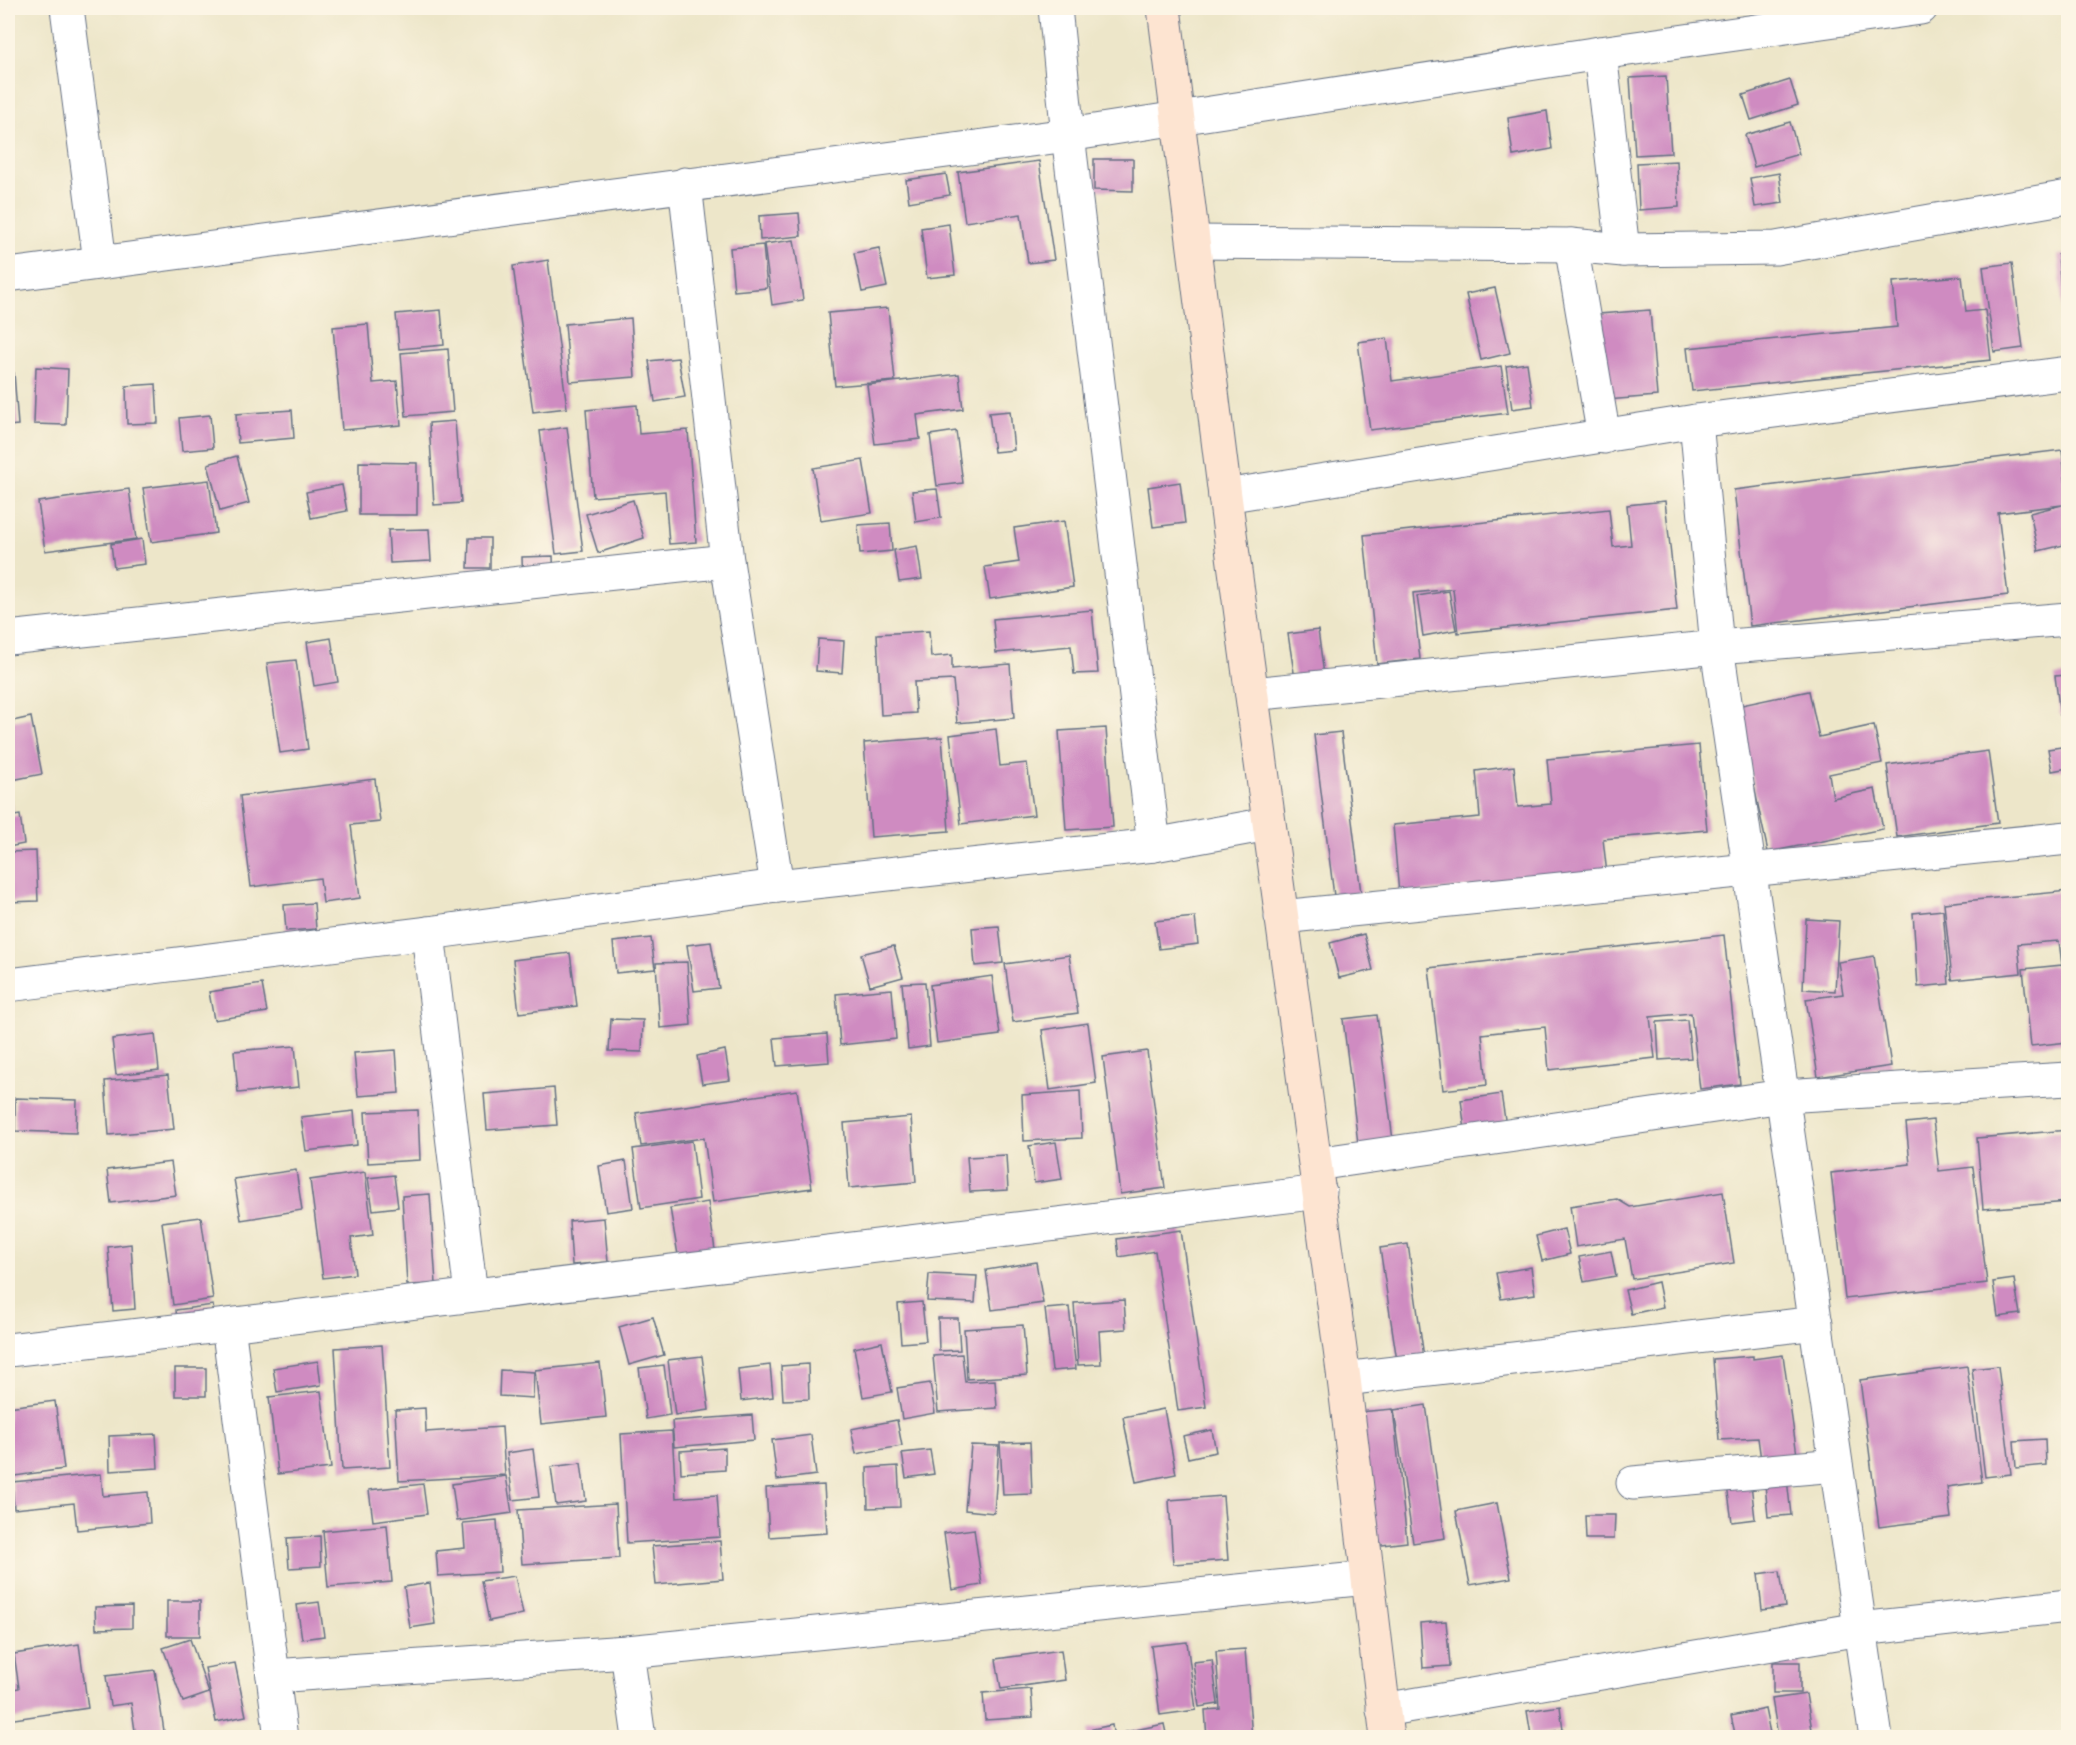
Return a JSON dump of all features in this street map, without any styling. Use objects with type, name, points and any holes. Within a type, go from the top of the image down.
[{"type":"street","points":[[67,8],[100,262]]},
{"type":"street","points":[[1055,8],[1068,135],[1154,845]]},
{"type":"street","points":[[1164,8],[1268,824],[1344,1379],[1385,1724],[1860,1629],[2068,1606]]},
{"type":"street","points":[[8,275],[1068,135],[1600,52],[1921,8]]},
{"type":"street","points":[[1600,52],[1623,250]]},
{"type":"street","points":[[685,184],[727,561],[777,886]]},
{"type":"street","points":[[1194,242],[1571,245],[1623,250],[1776,248],[2068,197]]},
{"type":"street","points":[[1571,245],[1604,437]]},
{"type":"street","points":[[1225,495],[1696,422],[2068,373]]},
{"type":"street","points":[[1696,422],[1717,647],[1876,1737]]},
{"type":"street","points":[[8,638],[727,561]]},
{"type":"street","points":[[1252,694],[1717,647],[2068,620]]},
{"type":"street","points":[[8,985],[428,933],[777,886],[1154,845],[1268,824]]},
{"type":"street","points":[[1281,917],[2068,837]]},
{"type":"street","points":[[428,933],[471,1295]]},
{"type":"street","points":[[8,1350],[471,1295],[1318,1178],[1783,1096],[2068,1079]]},
{"type":"street","points":[[1344,1379],[1816,1323]]},
{"type":"street","points":[[228,1325],[280,1737]]},
{"type":"street","points":[[1633,1483],[1836,1465]]},
{"type":"street","points":[[273,1676],[627,1652],[1367,1578]]},
{"type":"street","points":[[627,1652],[639,1737]]},
{"type":"building","points":[[1666,76],[1671,153],[1635,155],[1630,78]]},
{"type":"building","points":[[1790,80],[1798,105],[1751,120],[1743,95]]},
{"type":"building","points":[[1547,111],[1552,149],[1513,156],[1508,118]]},
{"type":"building","points":[[1790,122],[1799,154],[1754,167],[1745,135]]},
{"type":"building","points":[[1094,159],[1133,159],[1133,191],[1094,190]]},
{"type":"building","points":[[1039,161],[1054,260],[1028,263],[1021,214],[965,222],[958,172]]},
{"type":"building","points":[[1677,161],[1679,207],[1639,210],[1637,163]]},
{"type":"building","points":[[1779,173],[1783,203],[1755,207],[1750,178]]},
{"type":"building","points":[[946,174],[950,195],[909,202],[906,180]]},
{"type":"building","points":[[799,213],[801,236],[760,240],[759,216]]},
{"type":"building","points":[[949,224],[955,275],[927,278],[921,228]]},
{"type":"building","points":[[794,240],[803,300],[772,305],[764,244]]},
{"type":"building","points":[[763,245],[767,288],[734,291],[730,248]]},
{"type":"building","points":[[879,248],[887,287],[862,292],[854,253]]},
{"type":"building","points":[[2068,254],[2068,333],[2065,333],[2058,255]]},
{"type":"building","points":[[548,260],[567,408],[533,412],[513,266]]},
{"type":"building","points":[[2012,263],[2023,348],[1994,352],[1983,267]]},
{"type":"building","points":[[1962,276],[1966,312],[1985,310],[1991,360],[1692,391],[1687,348],[1897,327],[1893,282]]},
{"type":"building","points":[[1495,288],[1510,353],[1481,360],[1466,294]]},
{"type":"building","points":[[888,308],[895,381],[835,386],[828,313]]},
{"type":"building","points":[[441,310],[444,345],[399,349],[396,314]]},
{"type":"building","points":[[1650,310],[1657,396],[1606,400],[1599,314]]},
{"type":"building","points":[[631,318],[635,377],[570,382],[565,324]]},
{"type":"building","points":[[368,324],[373,383],[397,381],[401,425],[342,430],[333,327]]},
{"type":"building","points":[[1387,338],[1392,381],[1501,366],[1508,413],[1370,430],[1358,342]]},
{"type":"building","points":[[448,349],[453,412],[406,416],[401,353]]},
{"type":"building","points":[[678,358],[685,397],[655,402],[649,361]]},
{"type":"building","points":[[1527,363],[1533,406],[1512,409],[1506,366]]},
{"type":"building","points":[[36,367],[68,369],[66,425],[34,424]]},
{"type":"building","points":[[8,373],[14,373],[18,425],[8,426]]},
{"type":"building","points":[[959,374],[963,409],[917,415],[920,439],[875,444],[867,385]]},
{"type":"building","points":[[156,384],[158,423],[127,424],[126,386]]},
{"type":"building","points":[[637,405],[639,434],[688,430],[696,542],[669,544],[665,491],[593,497],[586,410]]},
{"type":"building","points":[[292,410],[294,438],[238,443],[236,414]]},
{"type":"building","points":[[1010,411],[1014,450],[994,452],[989,413]]},
{"type":"building","points":[[210,415],[213,448],[182,451],[179,418]]},
{"type":"building","points":[[455,421],[461,503],[434,505],[429,423]]},
{"type":"building","points":[[567,427],[583,551],[556,554],[540,431]]},
{"type":"building","points":[[956,431],[963,483],[937,486],[930,435]]},
{"type":"building","points":[[2062,450],[2068,504],[2065,505],[2068,520],[2068,544],[2038,551],[2030,513],[2062,505],[1998,513],[2008,595],[1750,626],[1734,490]]},
{"type":"building","points":[[237,456],[249,503],[220,511],[208,464]]},
{"type":"building","points":[[863,460],[872,513],[821,521],[813,468]]},
{"type":"building","points":[[359,462],[417,463],[417,515],[359,515]]},
{"type":"building","points":[[209,480],[216,533],[151,542],[143,488]]},
{"type":"building","points":[[1180,482],[1185,523],[1153,527],[1148,487]]},
{"type":"building","points":[[342,485],[347,511],[311,518],[306,492]]},
{"type":"building","points":[[129,489],[136,539],[45,551],[38,502]]},
{"type":"building","points":[[937,489],[941,518],[916,522],[912,491]]},
{"type":"building","points":[[633,500],[644,538],[598,553],[586,514]]},
{"type":"building","points":[[1665,501],[1677,610],[1458,633],[1453,589],[1413,593],[1420,659],[1377,664],[1364,535],[1609,509],[1613,547],[1631,545],[1627,505]]},
{"type":"building","points":[[1064,521],[1073,587],[990,599],[985,567],[1019,562],[1014,528]]},
{"type":"building","points":[[890,523],[892,551],[860,554],[858,525]]},
{"type":"building","points":[[429,529],[431,561],[390,563],[388,530]]},
{"type":"building","points":[[469,538],[490,538],[490,568],[468,568]]},
{"type":"building","points":[[142,539],[145,564],[114,568],[111,544]]},
{"type":"building","points":[[917,546],[922,579],[899,582],[894,550]]},
{"type":"building","points":[[553,556],[554,586],[523,587],[522,557]]},
{"type":"building","points":[[1449,591],[1456,630],[1423,636],[1417,596]]},
{"type":"building","points":[[1092,610],[1098,673],[1074,674],[1071,646],[996,653],[993,619]]},
{"type":"building","points":[[1318,630],[1324,675],[1295,679],[1288,634]]},
{"type":"building","points":[[929,631],[931,657],[952,655],[952,669],[1010,664],[1014,718],[957,723],[953,680],[914,682],[916,713],[881,715],[877,634]]},
{"type":"building","points":[[331,638],[338,682],[314,686],[307,642]]},
{"type":"building","points":[[818,639],[844,641],[842,673],[816,671]]},
{"type":"building","points":[[296,660],[308,749],[280,753],[267,663]]},
{"type":"building","points":[[2068,675],[2068,714],[2060,715],[2055,676]]},
{"type":"building","points":[[1809,691],[1819,737],[1874,725],[1882,763],[1829,774],[1833,798],[1875,789],[1883,829],[1768,852],[1737,706]]},
{"type":"building","points":[[31,717],[42,774],[12,780],[8,755],[8,722]]},
{"type":"building","points":[[1106,728],[1113,827],[1066,830],[1059,731]]},
{"type":"building","points":[[996,729],[1000,766],[1027,763],[1034,815],[961,824],[950,735]]},
{"type":"building","points":[[1341,732],[1361,893],[1334,896],[1314,735]]},
{"type":"building","points":[[942,737],[949,831],[871,837],[864,743]]},
{"type":"building","points":[[1699,745],[1707,830],[1603,839],[1607,874],[1399,894],[1393,825],[1480,817],[1476,771],[1514,766],[1518,807],[1551,804],[1547,759]]},
{"type":"building","points":[[2068,746],[2068,768],[2052,771],[2048,749]]},
{"type":"building","points":[[1988,751],[1998,823],[1897,837],[1887,765]]},
{"type":"building","points":[[375,779],[380,822],[351,825],[360,898],[323,903],[320,878],[251,887],[240,796]]},
{"type":"building","points":[[8,789],[13,812],[8,813]]},
{"type":"building","points":[[20,815],[24,844],[8,847],[8,817]]},
{"type":"building","points":[[36,851],[38,901],[8,902],[8,852]]},
{"type":"building","points":[[2068,891],[2068,1042],[2031,1046],[2023,969],[2062,965],[2059,941],[2018,944],[2021,973],[1952,980],[1944,903]]},
{"type":"building","points":[[314,903],[316,929],[286,931],[284,905]]},
{"type":"building","points":[[1943,910],[1949,984],[1918,987],[1913,913]]},
{"type":"building","points":[[1195,917],[1198,944],[1159,949],[1155,921]]},
{"type":"building","points":[[1806,919],[1839,921],[1835,991],[1803,989]]},
{"type":"building","points":[[999,926],[1003,963],[975,966],[972,928]]},
{"type":"building","points":[[1364,934],[1373,970],[1339,978],[1330,943]]},
{"type":"building","points":[[1724,935],[1740,1084],[1700,1089],[1691,1013],[1650,1017],[1655,1058],[1549,1070],[1545,1027],[1482,1034],[1487,1085],[1443,1090],[1429,968]]},
{"type":"building","points":[[651,938],[655,969],[616,973],[613,942]]},
{"type":"building","points":[[711,942],[719,988],[694,991],[687,945]]},
{"type":"building","points":[[894,946],[903,977],[870,986],[861,954]]},
{"type":"building","points":[[570,953],[577,1006],[519,1013],[513,960]]},
{"type":"building","points":[[1069,955],[1078,1013],[1013,1022],[1005,964]]},
{"type":"building","points":[[1874,956],[1891,1066],[1818,1077],[1806,999],[1843,994],[1838,962]]},
{"type":"building","points":[[687,962],[691,1025],[660,1028],[656,963]]},
{"type":"building","points":[[992,976],[1000,1035],[937,1043],[930,985]]},
{"type":"building","points":[[925,982],[930,1046],[908,1049],[902,983]]},
{"type":"building","points":[[262,984],[267,1012],[214,1020],[209,992]]},
{"type":"building","points":[[892,989],[896,1039],[840,1045],[836,994]]},
{"type":"building","points":[[1377,1015],[1395,1156],[1360,1160],[1343,1019]]},
{"type":"building","points":[[611,1019],[643,1020],[642,1052],[609,1051]]},
{"type":"building","points":[[1687,1020],[1691,1058],[1659,1060],[1657,1022]]},
{"type":"building","points":[[1088,1023],[1096,1083],[1050,1090],[1042,1030]]},
{"type":"building","points":[[155,1034],[159,1070],[116,1075],[112,1039]]},
{"type":"building","points":[[827,1034],[829,1062],[777,1066],[774,1038]]},
{"type":"building","points":[[295,1046],[299,1087],[238,1093],[234,1051]]},
{"type":"building","points":[[396,1050],[399,1093],[358,1096],[354,1053]]},
{"type":"building","points":[[725,1050],[730,1080],[702,1084],[697,1056]]},
{"type":"building","points":[[1147,1051],[1165,1188],[1120,1194],[1103,1057]]},
{"type":"building","points":[[168,1075],[174,1129],[109,1135],[105,1081]]},
{"type":"building","points":[[554,1088],[557,1125],[487,1130],[484,1094]]},
{"type":"building","points":[[797,1090],[812,1188],[713,1202],[704,1138],[641,1146],[636,1113]]},
{"type":"building","points":[[1080,1091],[1082,1138],[1024,1141],[1022,1095]]},
{"type":"building","points":[[1501,1094],[1507,1132],[1466,1138],[1461,1100]]},
{"type":"building","points":[[15,1098],[77,1100],[76,1133],[15,1131]]},
{"type":"building","points":[[418,1110],[420,1160],[368,1163],[365,1112]]},
{"type":"building","points":[[354,1111],[357,1145],[306,1151],[301,1117]]},
{"type":"building","points":[[911,1117],[916,1182],[849,1188],[844,1123]]},
{"type":"building","points":[[1933,1120],[1939,1171],[1973,1167],[1987,1283],[1845,1299],[1831,1173],[1910,1164],[1906,1123]]},
{"type":"building","points":[[2068,1130],[2068,1202],[1983,1209],[1977,1138]]},
{"type":"building","points":[[692,1141],[699,1199],[641,1208],[633,1149]]},
{"type":"building","points":[[1056,1142],[1062,1179],[1034,1183],[1029,1146]]},
{"type":"building","points":[[1006,1155],[1008,1190],[970,1192],[967,1157]]},
{"type":"building","points":[[626,1161],[633,1208],[606,1212],[599,1166]]},
{"type":"building","points":[[171,1162],[176,1195],[111,1203],[107,1170]]},
{"type":"building","points":[[296,1170],[302,1210],[241,1220],[234,1179]]},
{"type":"building","points":[[365,1172],[373,1235],[351,1238],[355,1274],[323,1278],[310,1180]]},
{"type":"building","points":[[394,1175],[398,1207],[373,1210],[368,1178]]},
{"type":"building","points":[[1723,1192],[1734,1263],[1632,1279],[1625,1239],[1576,1247],[1570,1206],[1617,1199],[1630,1207]]},
{"type":"building","points":[[430,1194],[436,1284],[407,1285],[402,1196]]},
{"type":"building","points":[[708,1202],[715,1250],[678,1255],[670,1208]]},
{"type":"building","points":[[201,1217],[213,1299],[173,1305],[162,1222]]},
{"type":"building","points":[[604,1218],[608,1262],[572,1265],[569,1221]]},
{"type":"building","points":[[1564,1229],[1570,1254],[1542,1261],[1536,1236]]},
{"type":"building","points":[[1181,1230],[1206,1407],[1178,1411],[1155,1251],[1119,1257],[1117,1239]]},
{"type":"building","points":[[131,1244],[135,1309],[113,1311],[108,1247]]},
{"type":"building","points":[[1408,1244],[1424,1357],[1397,1361],[1380,1248]]},
{"type":"building","points":[[1611,1251],[1616,1276],[1584,1282],[1579,1257]]},
{"type":"building","points":[[1036,1262],[1043,1303],[992,1310],[986,1270]]},
{"type":"building","points":[[1531,1267],[1535,1294],[1501,1299],[1496,1273]]},
{"type":"building","points":[[929,1274],[977,1276],[975,1303],[927,1301]]},
{"type":"building","points":[[2014,1279],[2020,1314],[1998,1317],[1993,1282]]},
{"type":"building","points":[[1658,1282],[1663,1307],[1631,1314],[1625,1290]]},
{"type":"building","points":[[1124,1300],[1126,1329],[1099,1331],[1101,1364],[1078,1365],[1074,1303]]},
{"type":"building","points":[[922,1302],[926,1341],[901,1343],[898,1304]]},
{"type":"building","points":[[213,1305],[216,1327],[178,1332],[176,1310]]},
{"type":"building","points":[[1069,1307],[1076,1369],[1052,1371],[1045,1309]]},
{"type":"building","points":[[653,1317],[664,1355],[629,1365],[619,1327]]},
{"type":"building","points":[[938,1318],[958,1318],[960,1350],[939,1351]]},
{"type":"building","points":[[1023,1325],[1027,1375],[967,1379],[964,1329]]},
{"type":"building","points":[[882,1342],[892,1392],[863,1397],[854,1348]]},
{"type":"building","points":[[382,1345],[390,1467],[342,1470],[335,1348]]},
{"type":"building","points":[[962,1354],[965,1382],[995,1380],[997,1408],[938,1412],[933,1356]]},
{"type":"building","points":[[1783,1355],[1798,1462],[1762,1467],[1758,1438],[1719,1440],[1713,1359],[1753,1356],[1753,1359]]},
{"type":"building","points":[[702,1356],[709,1410],[675,1415],[668,1360]]},
{"type":"building","points":[[318,1361],[321,1385],[277,1392],[273,1368]]},
{"type":"building","points":[[600,1363],[606,1417],[541,1424],[535,1370]]},
{"type":"building","points":[[808,1364],[809,1399],[783,1400],[781,1366]]},
{"type":"building","points":[[664,1365],[670,1415],[646,1419],[639,1368]]},
{"type":"building","points":[[770,1365],[773,1397],[741,1401],[738,1369]]},
{"type":"building","points":[[1967,1366],[1982,1482],[1947,1487],[1951,1518],[1879,1527],[1860,1380]]},
{"type":"building","points":[[1998,1366],[2011,1474],[1985,1477],[1972,1369]]},
{"type":"building","points":[[175,1368],[206,1368],[206,1396],[175,1396]]},
{"type":"building","points":[[500,1370],[534,1372],[533,1398],[499,1396]]},
{"type":"building","points":[[930,1383],[935,1413],[902,1419],[897,1388]]},
{"type":"building","points":[[321,1391],[331,1468],[278,1474],[269,1397]]},
{"type":"building","points":[[55,1401],[64,1469],[8,1477],[8,1407]]},
{"type":"building","points":[[1426,1405],[1445,1538],[1413,1543],[1394,1410]]},
{"type":"building","points":[[425,1408],[426,1432],[502,1427],[505,1475],[399,1481],[395,1410]]},
{"type":"building","points":[[1164,1409],[1176,1474],[1136,1482],[1123,1417]]},
{"type":"building","points":[[1393,1409],[1407,1542],[1374,1546],[1359,1412]]},
{"type":"building","points":[[752,1415],[754,1440],[674,1447],[672,1421]]},
{"type":"building","points":[[897,1420],[902,1446],[856,1454],[851,1429]]},
{"type":"building","points":[[1212,1430],[1216,1452],[1188,1458],[1183,1436]]},
{"type":"building","points":[[672,1431],[676,1498],[717,1495],[720,1537],[627,1543],[621,1434]]},
{"type":"building","points":[[156,1434],[158,1468],[110,1471],[109,1436]]},
{"type":"building","points":[[811,1435],[816,1475],[777,1480],[772,1440]]},
{"type":"building","points":[[2045,1439],[2046,1465],[2016,1468],[2014,1441]]},
{"type":"building","points":[[1030,1442],[1032,1494],[1003,1495],[1000,1443]]},
{"type":"building","points":[[971,1445],[999,1446],[994,1513],[965,1510]]},
{"type":"building","points":[[725,1448],[725,1470],[681,1473],[680,1451]]},
{"type":"building","points":[[533,1449],[539,1497],[513,1500],[507,1453]]},
{"type":"building","points":[[930,1450],[934,1474],[906,1478],[902,1453]]},
{"type":"building","points":[[581,1463],[586,1501],[556,1505],[551,1467]]},
{"type":"building","points":[[898,1466],[900,1507],[868,1508],[867,1468]]},
{"type":"building","points":[[1786,1470],[1791,1515],[1768,1517],[1764,1473]]},
{"type":"building","points":[[101,1474],[103,1496],[148,1492],[150,1523],[77,1530],[74,1503],[14,1509],[12,1482]]},
{"type":"building","points":[[1750,1475],[1755,1519],[1732,1522],[1726,1478]]},
{"type":"building","points":[[506,1476],[512,1513],[457,1521],[452,1484]]},
{"type":"building","points":[[423,1484],[427,1514],[373,1521],[369,1490]]},
{"type":"building","points":[[824,1485],[827,1533],[769,1537],[766,1488]]},
{"type":"building","points":[[1223,1496],[1228,1560],[1173,1564],[1169,1500]]},
{"type":"building","points":[[1497,1503],[1511,1578],[1470,1585],[1456,1511]]},
{"type":"building","points":[[616,1504],[619,1558],[522,1564],[518,1510]]},
{"type":"building","points":[[1585,1515],[1615,1515],[1614,1539],[1586,1539]]},
{"type":"building","points":[[497,1520],[500,1572],[438,1576],[436,1551],[465,1548],[463,1523]]},
{"type":"building","points":[[387,1525],[392,1582],[328,1587],[323,1531]]},
{"type":"building","points":[[974,1529],[982,1585],[952,1590],[944,1533]]},
{"type":"building","points":[[320,1536],[321,1566],[289,1568],[287,1538]]},
{"type":"building","points":[[720,1541],[723,1579],[656,1585],[652,1546]]},
{"type":"building","points":[[1780,1571],[1785,1607],[1762,1610],[1758,1574]]},
{"type":"building","points":[[515,1576],[523,1614],[489,1621],[481,1581]]},
{"type":"building","points":[[430,1583],[435,1624],[410,1628],[404,1587]]},
{"type":"building","points":[[167,1601],[200,1601],[200,1636],[167,1636]]},
{"type":"building","points":[[319,1602],[324,1636],[302,1639],[297,1605]]},
{"type":"building","points":[[132,1606],[132,1628],[96,1629],[95,1607]]},
{"type":"building","points":[[1446,1621],[1450,1666],[1423,1668],[1420,1623]]},
{"type":"building","points":[[190,1639],[209,1693],[183,1702],[163,1648]]},
{"type":"building","points":[[1187,1642],[1196,1710],[1160,1715],[1151,1646]]},
{"type":"building","points":[[79,1644],[88,1708],[8,1720],[8,1690],[19,1688],[14,1654]]},
{"type":"building","points":[[1245,1649],[1252,1738],[1207,1738],[1205,1710],[1220,1709],[1216,1651]]},
{"type":"building","points":[[1061,1650],[1065,1680],[1001,1689],[996,1659]]},
{"type":"building","points":[[1212,1660],[1218,1704],[1199,1707],[1193,1662]]},
{"type":"building","points":[[1773,1662],[1800,1662],[1800,1693],[1773,1693]]},
{"type":"building","points":[[235,1663],[246,1716],[216,1722],[205,1668]]},
{"type":"building","points":[[155,1670],[165,1738],[136,1738],[131,1703],[110,1706],[106,1676]]},
{"type":"building","points":[[1031,1689],[1033,1717],[985,1720],[983,1693]]},
{"type":"building","points":[[1806,1694],[1812,1730],[1778,1736],[1772,1699]]},
{"type":"building","points":[[1560,1706],[1563,1730],[1531,1735],[1527,1711]]},
{"type":"building","points":[[1765,1709],[1771,1738],[1736,1738],[1731,1716]]},
{"type":"building","points":[[1164,1724],[1167,1738],[1122,1738],[1121,1733]]},
{"type":"building","points":[[1112,1725],[1114,1738],[1089,1738],[1088,1730]]},
{"type":"building","points":[[1472,1730],[1474,1738],[1440,1738],[1439,1735]]},
{"type":"building","points":[[996,1733],[997,1738],[974,1738],[973,1736]]}]
